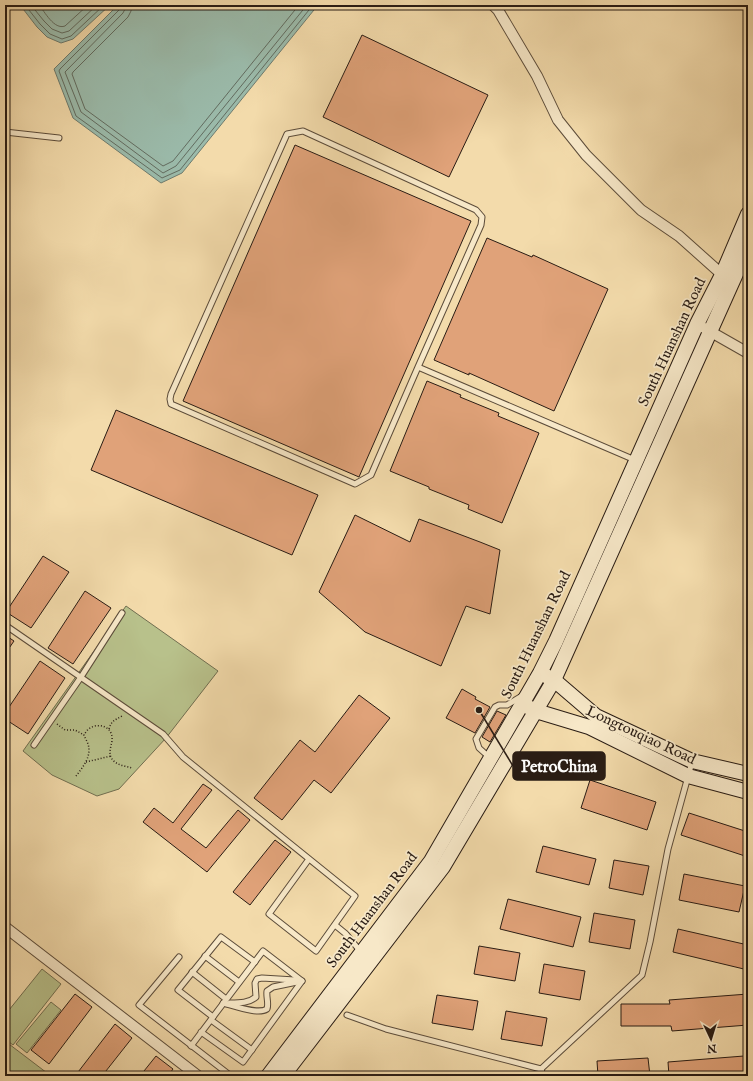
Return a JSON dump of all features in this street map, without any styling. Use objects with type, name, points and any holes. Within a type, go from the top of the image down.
[{"type":"main road","name":"South Huanshan Road","points":[[283,1076],[443,866],[554,680],[710,331],[748,214]]},
{"type":"main road","name":"South Huanshan Road","points":[[268,1076],[431,861],[491,758],[540,673],[556,641],[697,324],[748,247]]},
{"type":"main road","name":"Longtouqiao Road","points":[[540,673],[554,680],[596,716],[692,761],[748,774]]},
{"type":"main road","name":"Longtouqiao Road","points":[[522,704],[536,710],[589,726],[688,776],[748,792]]},
{"type":"street","points":[[493,5],[498,10],[537,76],[558,120],[586,155],[642,210],[679,236],[727,279]]},
{"type":"street","points":[[697,324],[748,353]]},
{"type":"street","points":[[5,927],[198,1076]]},
{"type":"lane","points":[[303,131],[476,210],[482,217],[481,225],[418,367],[371,475],[355,484],[171,404],[170,394],[287,134],[303,131]]},
{"type":"lane","points":[[5,132],[59,138]]},
{"type":"lane","points":[[418,367],[636,460]]},
{"type":"lane","points":[[34,745],[81,677],[122,613]]},
{"type":"lane","points":[[5,625],[163,734],[183,757],[355,896],[316,951],[268,914],[309,859]]},
{"type":"lane","points":[[491,758],[480,748],[476,739],[495,707],[499,705],[507,705],[529,692]]},
{"type":"lane","points":[[541,1069],[642,974],[650,942],[668,849],[692,761]]},
{"type":"lane","points":[[335,925],[346,934],[361,953]]},
{"type":"lane","points":[[252,1050],[178,990],[221,937],[255,962]]},
{"type":"lane","points":[[191,1046],[263,951],[302,980]]},
{"type":"lane","points":[[205,956],[239,982]]},
{"type":"lane","points":[[179,957],[138,1005],[231,1076]]},
{"type":"lane","points":[[192,972],[225,1001],[257,1012],[267,1009],[267,991],[273,987],[302,980]]},
{"type":"lane","points":[[225,1001],[242,1003],[252,1000],[256,997],[254,983],[257,979],[302,980]]},
{"type":"lane","points":[[202,1032],[243,1062],[302,980]]},
{"type":"lane","points":[[347,1015],[386,1029],[541,1069]]},
{"type":"lane","points":[[541,1069],[543,1076]]},
{"type":"path","points":[[109,729],[114,721],[124,714],[131,712]]},
{"type":"path","points":[[52,720],[65,730],[75,730],[84,735],[88,744],[89,753],[86,762],[84,767],[76,776]]},
{"type":"path","points":[[84,735],[91,727],[107,727],[111,731],[112,738],[110,752],[111,758],[118,764],[132,768]]},
{"type":"path","points":[[86,762],[111,756]]},
{"type":"green space","points":[[126,606],[218,671],[166,738],[119,789],[97,796],[52,775],[23,751]]},
{"type":"green space","points":[[42,969],[61,984],[13,1045],[5,1039],[5,1015]]},
{"type":"green space","points":[[51,1002],[61,1010],[27,1053],[16,1044]]},
{"type":"green space","points":[[5,1041],[51,1076],[5,1076]]},
{"type":"water","points":[[20,5],[110,5],[73,39],[61,43],[47,37]]},
{"type":"water","points":[[118,5],[318,5],[182,173],[161,183],[73,118],[54,69]]},
{"type":"building","points":[[362,35],[488,95],[449,177],[323,117]]},
{"type":"building","points":[[295,145],[471,221],[359,477],[183,401]]},
{"type":"building","points":[[487,238],[532,257],[533,255],[608,289],[554,411],[469,373],[469,375],[434,360]]},
{"type":"building","points":[[427,381],[461,395],[460,397],[499,413],[498,416],[539,433],[502,523],[468,509],[469,505],[390,471]]},
{"type":"building","points":[[116,410],[318,495],[292,555],[91,470]]},
{"type":"building","points":[[355,515],[410,542],[419,519],[500,550],[490,614],[466,606],[441,666],[365,632],[319,592]]},
{"type":"building","points":[[43,556],[69,572],[31,628],[6,612]]},
{"type":"building","points":[[85,591],[111,608],[73,664],[48,648]]},
{"type":"building","points":[[5,635],[14,641],[5,654]]},
{"type":"building","points":[[40,661],[65,678],[28,734],[5,719],[5,713]]},
{"type":"building","points":[[462,689],[476,697],[475,699],[490,707],[475,733],[446,718]]},
{"type":"building","points":[[359,695],[390,718],[331,793],[314,780],[282,820],[254,798],[300,740],[315,752]]},
{"type":"building","points":[[497,711],[506,715],[490,742],[482,737]]},
{"type":"building","points":[[590,780],[656,802],[647,830],[581,808]]},
{"type":"building","points":[[203,784],[212,790],[181,829],[206,848],[238,810],[250,820],[207,872],[143,822],[154,808],[173,823]]},
{"type":"building","points":[[689,813],[748,832],[748,848],[745,856],[681,835]]},
{"type":"building","points":[[275,840],[291,852],[250,905],[233,892]]},
{"type":"building","points":[[543,846],[596,859],[589,885],[536,872]]},
{"type":"building","points":[[614,860],[649,866],[643,895],[609,888]]},
{"type":"building","points":[[684,874],[745,886],[739,912],[679,900]]},
{"type":"building","points":[[508,899],[581,917],[573,947],[500,929]]},
{"type":"building","points":[[594,913],[635,920],[630,949],[589,942]]},
{"type":"building","points":[[678,929],[748,945],[748,970],[673,952]]},
{"type":"building","points":[[479,946],[520,953],[515,981],[474,974]]},
{"type":"building","points":[[544,964],[585,971],[580,1000],[539,993]]},
{"type":"building","points":[[75,994],[92,1007],[49,1064],[31,1050]]},
{"type":"building","points":[[748,994],[748,1025],[672,1031],[671,1026],[621,1026],[621,1004],[670,1004],[669,1000]]},
{"type":"building","points":[[437,995],[478,1001],[473,1030],[432,1023]]},
{"type":"building","points":[[506,1011],[547,1018],[542,1046],[501,1039]]},
{"type":"building","points":[[115,1024],[132,1038],[102,1076],[75,1076]]},
{"type":"building","points":[[156,1056],[173,1069],[168,1076],[140,1076]]},
{"type":"building","points":[[744,1056],[745,1076],[669,1076],[668,1062]]},
{"type":"building","points":[[648,1058],[650,1076],[598,1076],[597,1061]]},
{"type":"place","name":"PetroChina","points":[[479,710]]}]
